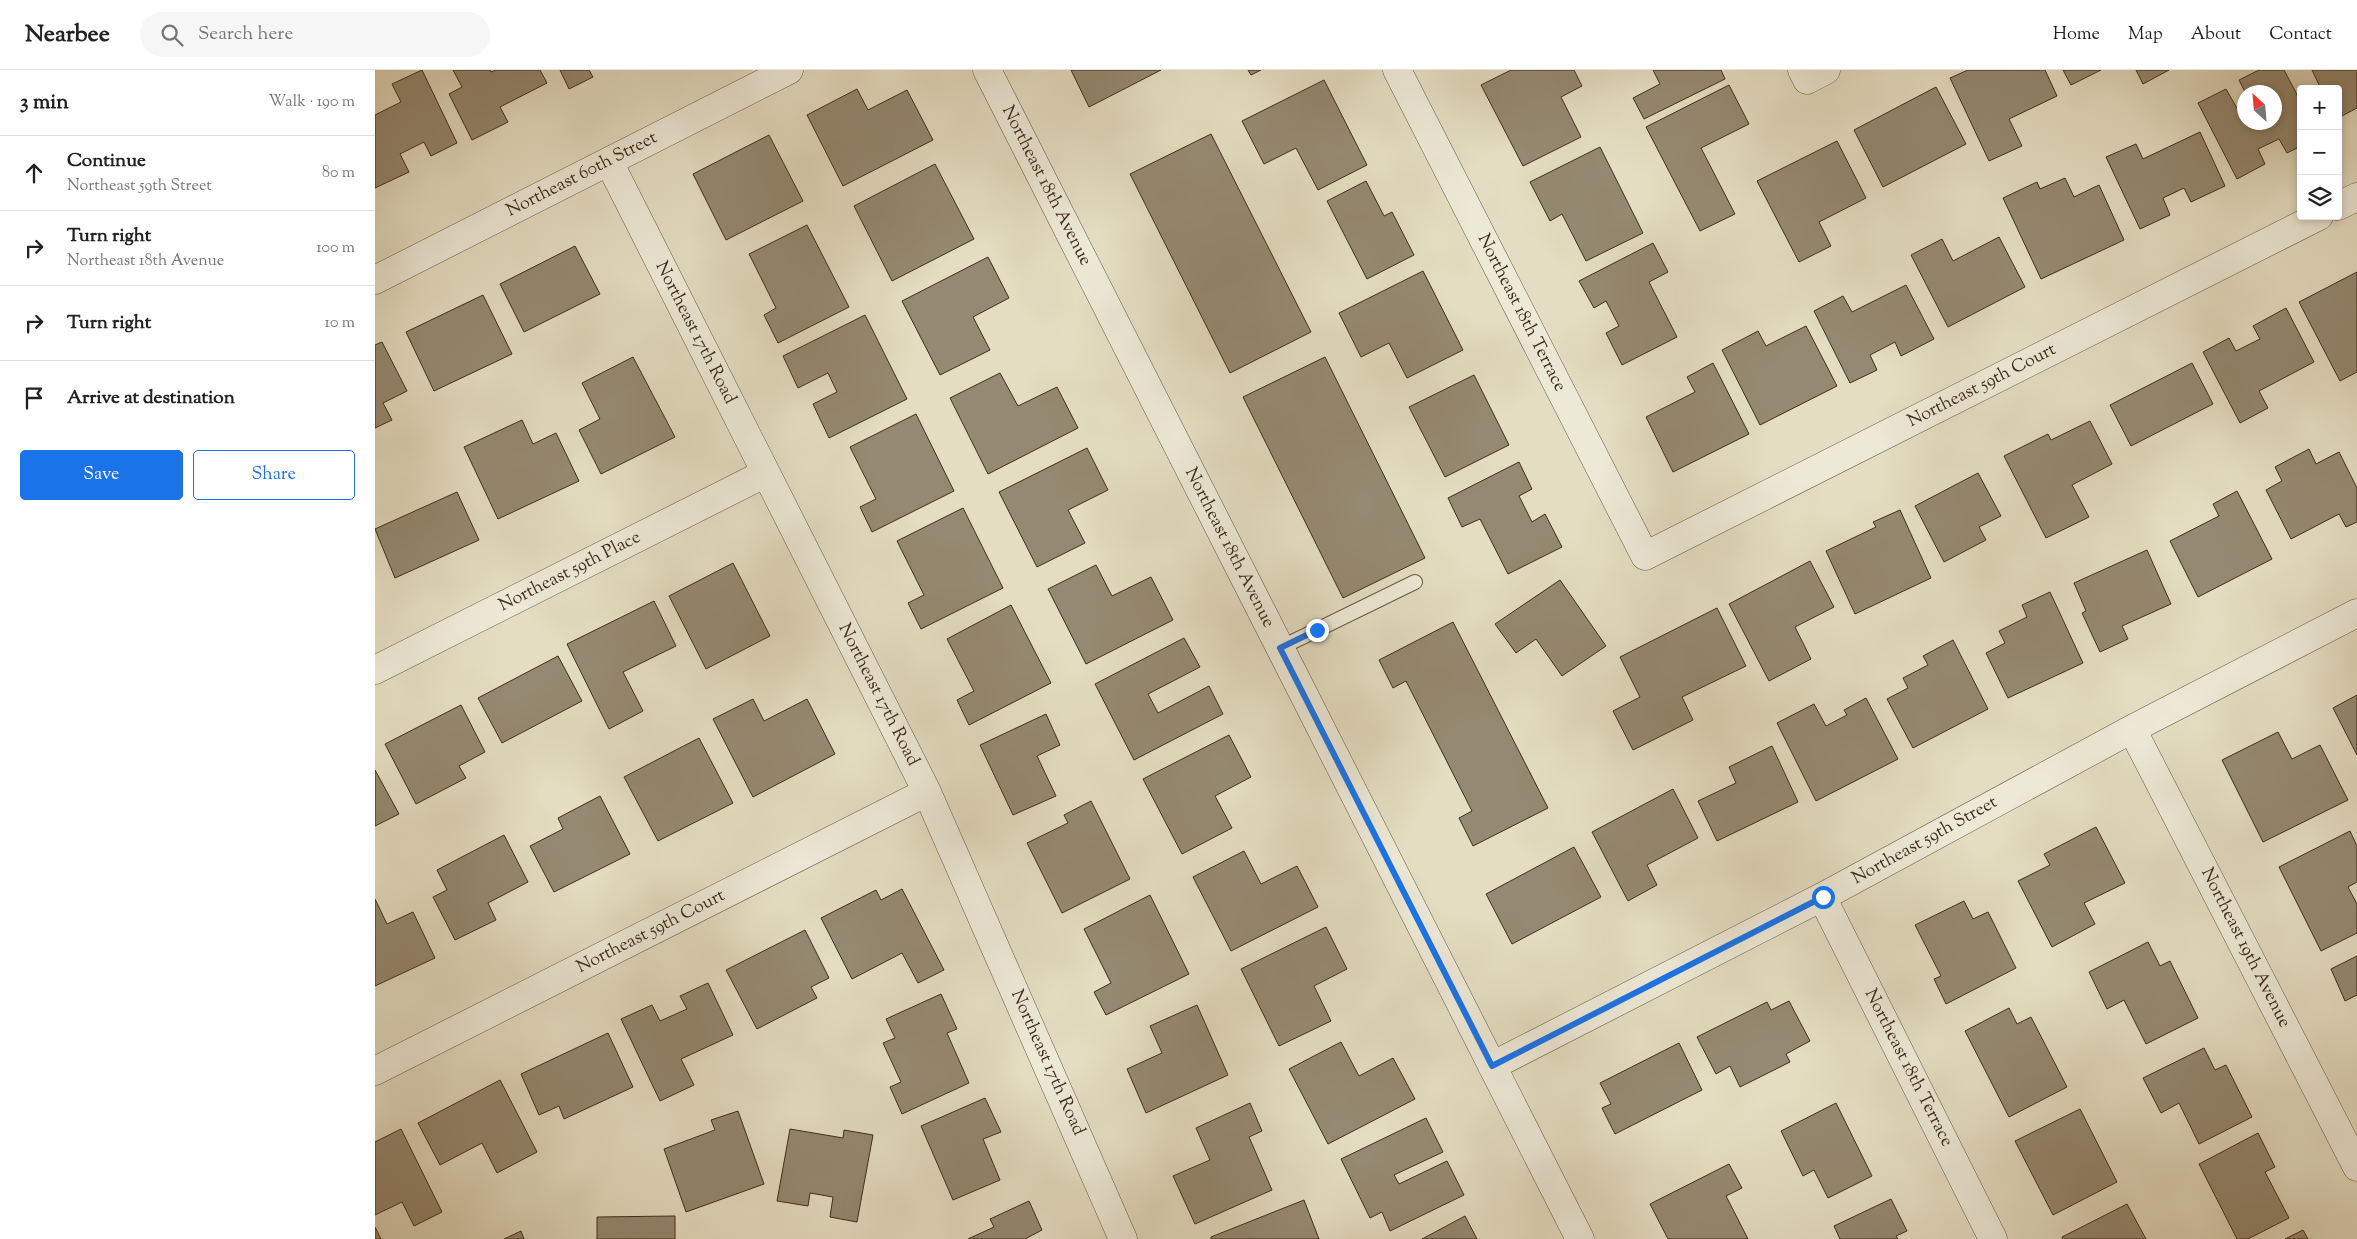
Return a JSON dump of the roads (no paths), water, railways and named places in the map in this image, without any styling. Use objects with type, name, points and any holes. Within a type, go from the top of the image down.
[{"type":"street","name":"Northeast 60th Street","points":[[375,280],[789,70]]},
{"type":"street","name":"Northeast 18th Avenue","points":[[987,70],[1580,1239]]},
{"type":"street","name":"Northeast 18th Terrace","points":[[1397,70],[1645,556]]},
{"type":"street","name":"Northeast 17th Road","points":[[609,162],[927,792],[1123,1239]]},
{"type":"street","points":[[2342,204],[2357,197]]},
{"type":"street","name":"Northeast 59th Court","points":[[1645,556],[2311,220]]},
{"type":"street","name":"Northeast 59th Place","points":[[375,670],[766,473]]},
{"type":"street","name":"Northeast 59th Street","points":[[1492,1066],[1823,897],[2132,729],[2357,613]]},
{"type":"street","name":"Northeast 19th Avenue","points":[[2132,729],[2357,1167]]},
{"type":"street","name":"Northeast 59th Court","points":[[375,1071],[927,792]]},
{"type":"street","name":"Northeast 18th Terrace","points":[[1823,897],[1993,1239]]},
{"type":"lane","points":[[1280,648],[1415,582]]}]
